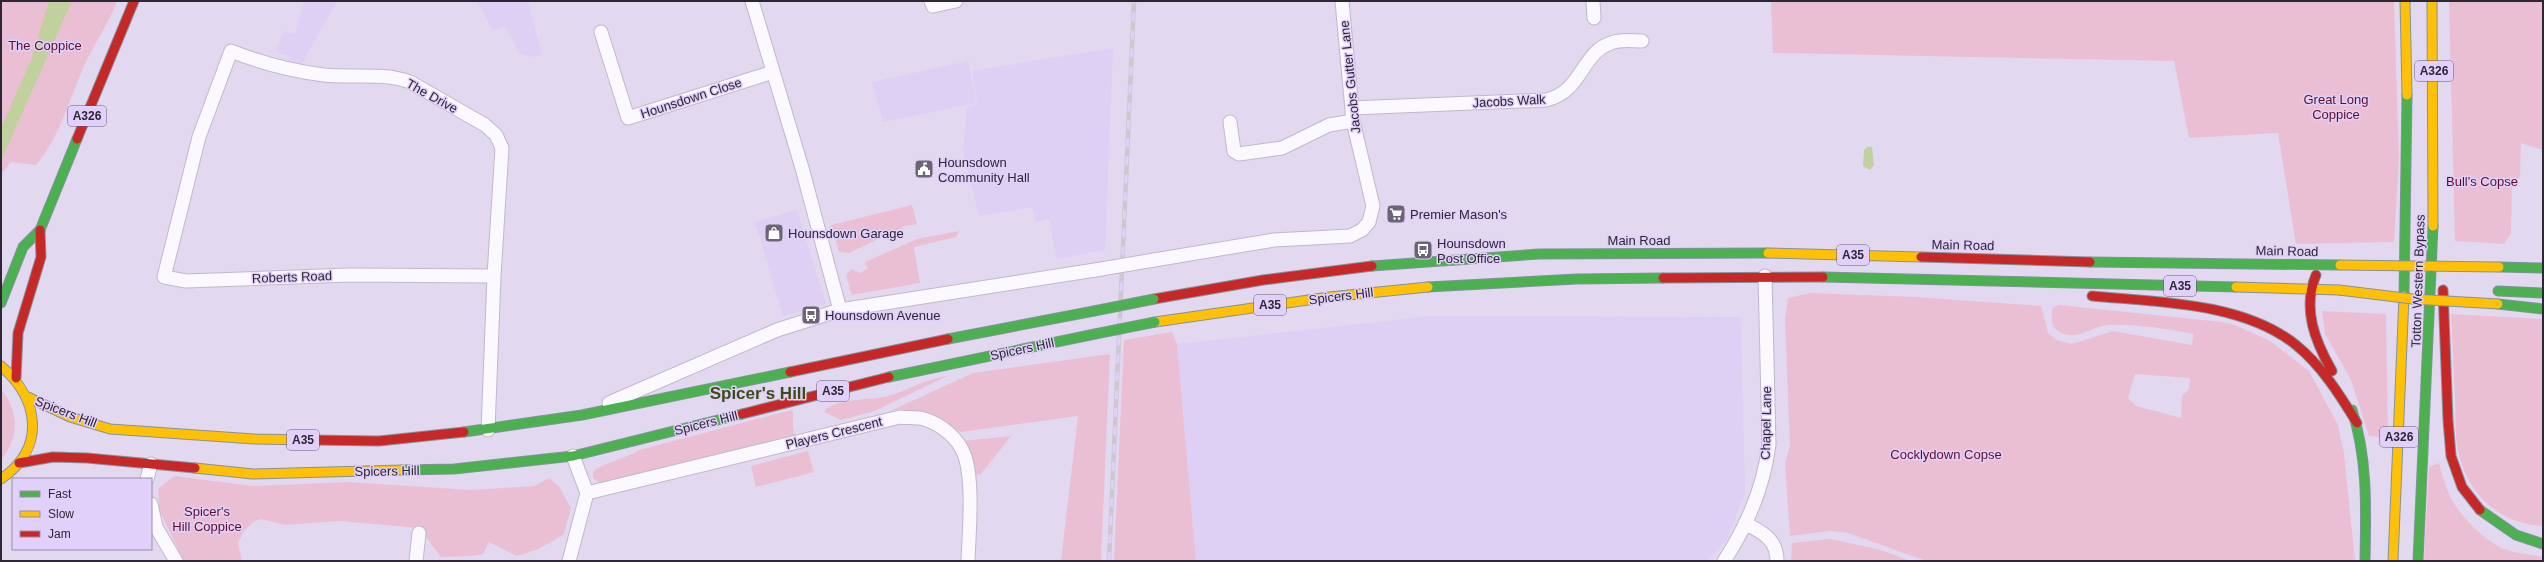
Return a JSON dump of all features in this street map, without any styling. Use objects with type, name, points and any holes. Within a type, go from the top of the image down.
[{"type":"main road","name":"A326","points":[[16,378],[18,333],[40,257],[40,230],[134,1]]},
{"type":"main road","name":"Totton Western Bypass","points":[[2393,561],[2401,410],[2407,169],[2408,77],[2405,1]]},
{"type":"main road","name":"Totton Western Bypass","points":[[2418,561],[2431,315],[2434,140],[2432,1]]},
{"type":"main road","points":[[2434,140],[2443,278],[2449,440],[2452,462],[2457,477],[2476,506],[2487,516],[2512,532],[2543,544]]},
{"type":"main road","name":"A326","points":[[1,303],[23,247],[40,230]]},
{"type":"main road","name":"Main Road","points":[[1383,266],[1485,258],[1591,253],[1759,253],[2543,268]]},
{"type":"main road","points":[[2324,265],[2317,272],[2311,288],[2313,331],[2317,344],[2346,396],[2357,423],[2363,462],[2365,561]]},
{"type":"main road","name":"Spicers Hill","points":[[28,397],[70,417],[110,429],[254,439],[379,442],[488,430],[582,415],[917,345],[1154,299],[1383,266]]},
{"type":"main road","name":"Spicers Hill","points":[[19,463],[53,457],[151,464],[253,474],[454,469],[573,456],[918,370],[1155,322],[1386,291],[1577,279],[1765,276]]},
{"type":"main road","name":"A35","points":[[1765,276],[2050,284],[2450,291]]},
{"type":"main road","points":[[2050,284],[2068,293]]},
{"type":"main road","points":[[2340,290],[2413,299],[2498,304],[2543,309]]},
{"type":"main road","points":[[2494,291],[2543,293]]},
{"type":"main road","points":[[2084,295],[2225,312],[2273,329],[2295,344],[2314,363],[2335,387],[2357,423]]},
{"type":"main road","points":[[1,366],[16,378],[28,397],[33,414],[33,431],[28,448],[19,463],[1,479]]},
{"type":"main road","points":[[2512,532],[2543,537]]},
{"type":"street","points":[[752,1],[840,310]]},
{"type":"street","points":[[931,1],[933,6],[956,1]]},
{"type":"street","name":"Jacobs Gutter Lane","points":[[1342,1],[1352,114],[1373,206],[1369,222]]},
{"type":"street","points":[[1593,1],[1594,18]]},
{"type":"street","name":"Hounsdown Close","points":[[601,32],[628,118],[773,72]]},
{"type":"street","name":"Jacobs Walk","points":[[1230,122],[1234,151],[1238,154],[1282,148],[1352,114],[1546,100],[1554,98],[1571,88],[1589,60],[1604,47],[1617,41],[1642,41]]},
{"type":"street","name":"The Drive","points":[[181,206],[199,137],[232,51],[260,62],[295,70],[331,75],[396,77],[410,82],[484,125],[500,140],[502,159],[494,276],[488,430]]},
{"type":"street","name":"Roberts Road","points":[[181,206],[164,277],[186,281],[350,275],[494,276]]},
{"type":"street","name":"Spicers Hill","points":[[582,415],[742,344],[777,330],[840,310],[1274,240],[1350,236],[1362,230],[1369,222]]},
{"type":"street","name":"Chapel Lane","points":[[1724,561],[1745,523],[1761,483],[1767,463],[1769,444],[1765,276]]},
{"type":"street","name":"Players Crescent","points":[[587,493],[900,417],[924,419],[943,428],[956,441],[965,455],[969,485],[968,561]]},
{"type":"street","points":[[569,561],[587,493],[573,456]]},
{"type":"street","points":[[147,478],[151,464]]},
{"type":"street","points":[[152,509],[156,527],[176,561]]},
{"type":"street","points":[[1745,523],[1769,537],[1775,544],[1777,561]]},
{"type":"street","points":[[416,561],[419,533]]},
{"type":"shaded area","points":[[49,1],[72,1],[1,161],[1,128],[31,60]]},
{"type":"shaded area","points":[[300,1],[337,1],[300,67],[287,65],[288,56],[276,52],[283,31],[295,34],[304,2]]},
{"type":"shaded area","points":[[477,1],[528,1],[542,55],[533,57],[520,54],[504,25],[493,31]]},
{"type":"shaded area","points":[[1113,48],[1105,250],[1057,259],[1049,219],[1036,222],[1032,207],[979,216],[963,151],[967,107],[977,104],[972,71]]},
{"type":"shaded area","points":[[968,61],[976,103],[883,122],[872,82]]},
{"type":"shaded area","points":[[1867,147],[1872,147],[1874,165],[1870,170],[1863,166],[1864,150]]},
{"type":"shaded area","points":[[797,210],[826,304],[783,316],[755,222]]},
{"type":"shaded area","points":[[1432,316],[1741,317],[1745,494],[1726,541],[1706,561],[1196,561],[1177,344]]},
{"type":"green space","name":"The Coppice","points":[[1,1],[117,1],[111,16],[88,58],[53,141],[45,153],[36,165],[11,162],[1,174]]},
{"type":"green space","name":"Great Long Coppice","points":[[1771,1],[2394,1],[2399,159],[2394,242],[2296,244],[2278,133],[2189,138],[2174,61],[1773,53]]},
{"type":"green space","name":"Bull's Copse","points":[[2449,1],[2543,1],[2543,150],[2521,143],[2520,178],[2512,180],[2511,233],[2504,244],[2455,241]]},
{"type":"green space","points":[[912,205],[917,224],[906,226],[849,253],[839,252],[831,225]]},
{"type":"green space","points":[[959,231],[956,237],[914,247],[920,283],[852,295],[846,275],[852,269],[860,273],[868,268],[865,262],[917,239]]},
{"type":"green space","name":"Cocklydown Copse","points":[[1810,293],[1915,297],[2041,306],[2048,333],[2057,340],[2072,344],[2113,331],[2192,345],[2193,334],[2151,327],[2108,325],[2081,334],[2064,334],[2056,330],[2052,324],[2053,307],[2059,305],[2222,322],[2235,325],[2270,341],[2309,371],[2338,425],[2344,453],[2355,561],[1926,561],[1848,533],[1830,531],[1790,536],[1785,464],[1790,445],[1785,318],[1788,298]],"holes":[[[2135,374],[2190,378],[2189,389],[2182,396],[2181,418],[2136,406],[2128,398]]]},
{"type":"green space","points":[[2322,311],[2386,314],[2388,438],[2369,436],[2351,380],[2325,334]]},
{"type":"green space","points":[[2451,314],[2543,319],[2543,526],[2514,520],[2489,505],[2470,483],[2464,470],[2457,448]]},
{"type":"green space","points":[[1172,332],[1177,344],[1196,561],[1114,561],[1124,340]]},
{"type":"green space","points":[[1110,354],[1101,561],[1061,561],[1078,416],[961,432],[918,412],[900,409],[888,412],[973,373]]},
{"type":"green space","points":[[947,376],[875,411],[841,420],[824,412],[827,408],[833,405],[895,394],[929,380]]},
{"type":"green space","points":[[1,389],[11,406],[15,424],[12,442],[1,460]]},
{"type":"green space","points":[[792,410],[793,429],[796,436],[601,484],[593,478],[593,472],[596,469],[639,450]]},
{"type":"green space","points":[[1011,436],[981,474],[975,475],[962,441]]},
{"type":"green space","points":[[808,451],[814,472],[756,487],[751,466]]},
{"type":"green space","points":[[2439,463],[2450,496],[2458,510],[2476,529],[2501,548],[2513,552],[2543,557],[2543,561],[2424,561],[2429,467]]},
{"type":"green space","name":"Spicer's Hill Coppice","points":[[174,476],[253,486],[348,482],[471,490],[534,486],[549,478],[559,486],[571,508],[564,534],[539,549],[517,556],[489,542],[483,554],[473,556],[441,557],[419,528],[340,521],[285,525],[261,519],[254,521],[244,531],[238,543],[242,561],[184,561],[159,510],[158,489]]},
{"type":"green space","points":[[1830,539],[1881,550],[1910,561],[1791,561],[1792,543]]},
{"type":"railway","points":[[1109,561],[1134,1]]},
{"type":"traffic: fast","points":[[2404,296],[2407,95]]},
{"type":"traffic: fast","points":[[1,303],[23,247],[40,230],[77,139]]},
{"type":"traffic: fast","points":[[2418,561],[2433,226]]},
{"type":"traffic: fast","points":[[1372,266],[1539,254],[1768,253]]},
{"type":"traffic: fast","points":[[2090,262],[2340,265]]},
{"type":"traffic: fast","points":[[2499,267],[2543,268]]},
{"type":"traffic: fast","points":[[1823,277],[2236,287]]},
{"type":"traffic: fast","points":[[1428,287],[1577,279],[1663,278]]},
{"type":"traffic: fast","points":[[2498,291],[2543,293]]},
{"type":"traffic: fast","points":[[1094,311],[1154,299]]},
{"type":"traffic: fast","points":[[2498,304],[2543,309]]},
{"type":"traffic: fast","points":[[948,339],[1094,311]]},
{"type":"traffic: fast","points":[[1095,334],[1155,322]]},
{"type":"traffic: fast","points":[[889,377],[1095,334]]},
{"type":"traffic: fast","points":[[464,432],[582,415],[790,372]]},
{"type":"traffic: fast","points":[[2352,410],[2361,447],[2365,485],[2365,561]]},
{"type":"traffic: fast","points":[[402,470],[454,469],[573,456],[742,414]]},
{"type":"traffic: fast","points":[[2480,510],[2516,535],[2543,544]]},
{"type":"traffic: slow","points":[[2405,1],[2407,95]]},
{"type":"traffic: slow","points":[[2432,1],[2433,226]]},
{"type":"traffic: slow","points":[[1768,253],[1921,257]]},
{"type":"traffic: slow","points":[[2340,265],[2499,267]]},
{"type":"traffic: slow","points":[[1155,322],[1329,297],[1428,287]]},
{"type":"traffic: slow","points":[[2236,287],[2339,290]]},
{"type":"traffic: slow","points":[[2339,290],[2413,299],[2498,304]]},
{"type":"traffic: slow","points":[[2393,561],[2404,296]]},
{"type":"traffic: slow","points":[[1,366],[14,379],[24,394],[30,409],[32,424],[31,439],[25,453],[16,467],[1,479]]},
{"type":"traffic: slow","points":[[28,397],[70,417],[110,429],[254,439],[311,440]]},
{"type":"traffic: slow","points":[[195,468],[253,474],[402,470]]},
{"type":"traffic: jam","points":[[77,139],[134,1]]},
{"type":"traffic: jam","points":[[16,378],[18,333],[41,257],[40,230]]},
{"type":"traffic: jam","points":[[1921,257],[2090,262]]},
{"type":"traffic: jam","points":[[1154,299],[1263,280],[1372,266]]},
{"type":"traffic: jam","points":[[2316,275],[2310,300],[2310,312],[2312,324],[2320,348],[2332,371]]},
{"type":"traffic: jam","points":[[1663,278],[1823,277]]},
{"type":"traffic: jam","points":[[2443,290],[2448,420],[2451,456],[2462,487],[2480,510]]},
{"type":"traffic: jam","points":[[2092,296],[2171,303],[2225,312],[2251,320],[2275,331],[2296,345],[2314,362],[2337,391],[2357,423]]},
{"type":"traffic: jam","points":[[790,372],[948,339]]},
{"type":"traffic: jam","points":[[742,414],[889,377]]},
{"type":"traffic: jam","points":[[311,440],[379,441],[464,432]]},
{"type":"traffic: jam","points":[[19,463],[53,457],[87,458],[195,468]]},
{"type":"place","name":"Hounsdown Community Hall","points":[[924,169]]},
{"type":"place","name":"Premier Mason's","points":[[1396,214]]},
{"type":"place","name":"Hounsdown Garage","points":[[774,233]]},
{"type":"place","name":"Hounsdown Post Office","points":[[1423,250]]},
{"type":"place","name":"Hounsdown Avenue","points":[[811,315]]},
{"type":"district","name":"Spicer's Hill","points":[[758,393]]}]
